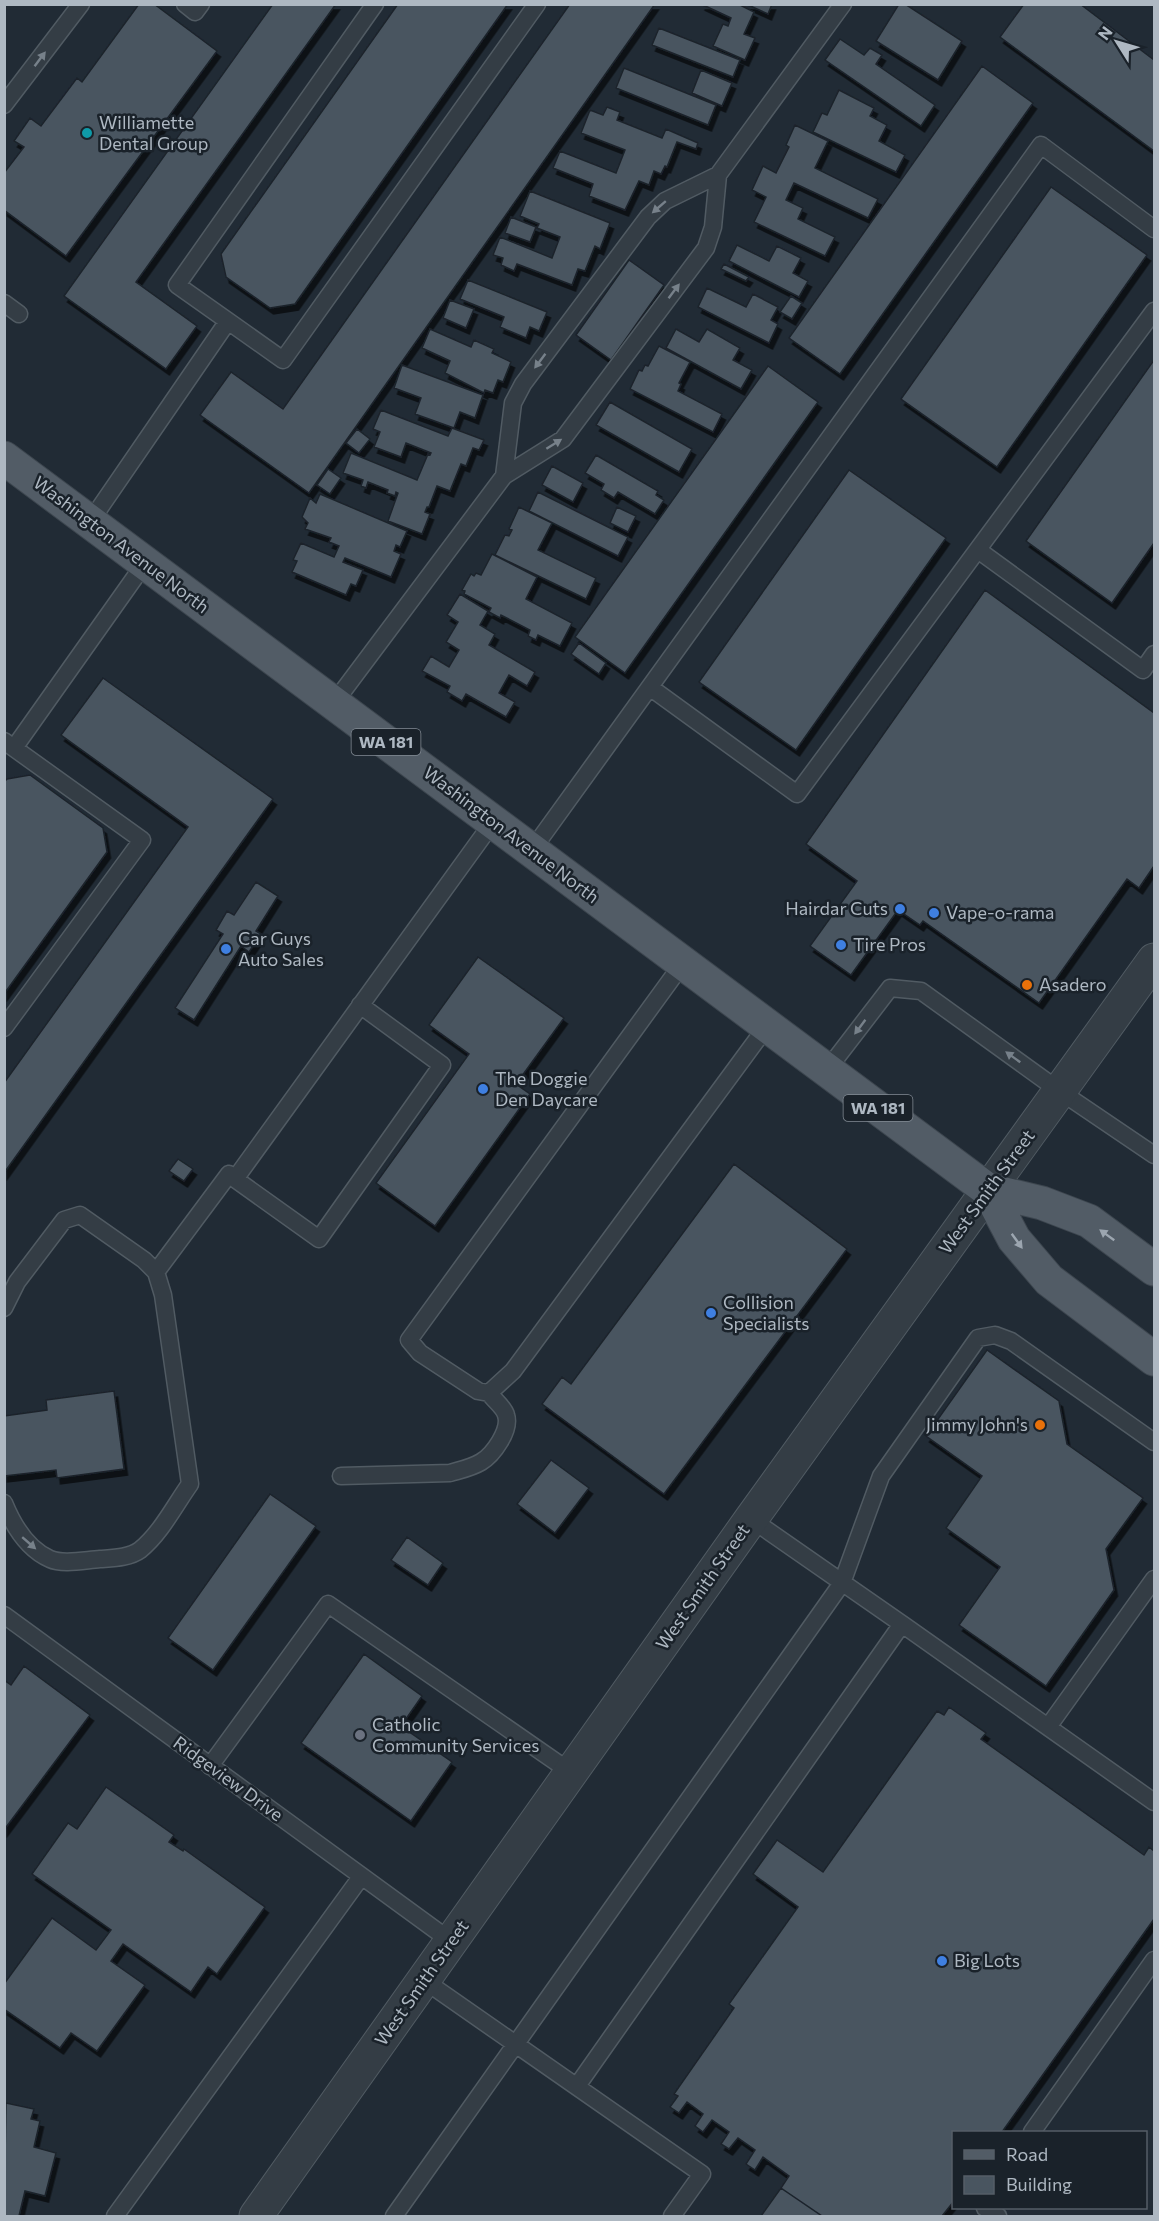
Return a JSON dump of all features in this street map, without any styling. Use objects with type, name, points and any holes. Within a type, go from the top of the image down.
[{"type":"main road","name":"Washington Avenue North","points":[[4,458],[988,1190],[1042,1203],[1089,1221],[1155,1269]]},
{"type":"main road","name":"Washington Avenue North","points":[[988,1190],[1014,1239],[1049,1280],[1155,1359]]},
{"type":"street","name":"West Smith Street","points":[[256,2217],[752,1519],[1155,960]]},
{"type":"lane","points":[[4,105],[81,4]]},
{"type":"lane","points":[[185,4],[195,12],[201,4]]},
{"type":"lane","points":[[375,4],[177,285],[283,360],[537,4]]},
{"type":"lane","points":[[504,476],[513,403],[523,384],[648,217],[665,201],[718,175],[843,4]]},
{"type":"lane","points":[[532,850],[1041,146],[1155,229]]},
{"type":"lane","points":[[334,703],[504,476],[563,438],[706,248],[713,227],[718,175]]},
{"type":"lane","points":[[4,303],[19,314]]},
{"type":"lane","points":[[651,688],[797,794],[1155,311]]},
{"type":"lane","points":[[90,522],[228,321]]},
{"type":"lane","points":[[978,550],[1143,670],[1155,654]]},
{"type":"lane","points":[[4,1028],[142,840],[9,745],[145,563]]},
{"type":"lane","points":[[235,1179],[493,822]]},
{"type":"lane","points":[[341,1476],[450,1473],[482,1462],[495,1447],[504,1432],[507,1419],[505,1412],[489,1393],[478,1391],[420,1353],[409,1340],[683,963]]},
{"type":"lane","points":[[827,1070],[890,988],[921,991],[1061,1092],[1155,1155]]},
{"type":"lane","points":[[156,1272],[229,1174],[319,1239],[442,1065],[360,1005]]},
{"type":"lane","points":[[489,1393],[513,1371],[767,1026]]},
{"type":"lane","points":[[4,1308],[17,1282],[64,1220],[80,1215],[144,1260],[156,1272],[163,1295],[189,1484],[153,1536],[139,1551],[126,1557],[51,1560],[22,1537],[11,1521],[4,1503]]},
{"type":"lane","points":[[394,2217],[842,1582],[881,1476],[978,1338],[995,1335],[1011,1341],[1155,1442]]},
{"type":"lane","points":[[752,1519],[1048,1727],[1152,1795]]},
{"type":"lane","points":[[1048,1727],[1155,1579]]},
{"type":"lane","points":[[210,1766],[328,1604],[572,1773]]},
{"type":"lane","name":"Ridgeview Drive","points":[[4,1615],[452,1942]]},
{"type":"lane","points":[[577,2086],[902,1623]]},
{"type":"lane","points":[[115,2217],[361,1876]]},
{"type":"lane","points":[[1033,2131],[1153,1966]]},
{"type":"lane","points":[[424,1981],[702,2174],[672,2217]]},
{"type":"building","name":"Williamette Dental Group","points":[[139,4],[154,4],[217,51],[66,256],[4,210],[4,173],[24,147],[14,141],[30,118],[41,126],[77,78],[82,82]]},
{"type":"building","points":[[273,4],[336,4],[136,282],[197,326],[166,369],[64,296]]},
{"type":"building","points":[[398,4],[508,4],[295,304],[270,308],[226,277],[221,254]]},
{"type":"building","points":[[570,4],[655,4],[309,493],[200,415],[231,372],[283,409]]},
{"type":"building","points":[[701,4],[738,4],[754,12],[744,34],[755,38],[745,60],[713,46],[723,24],[728,26],[731,18]]},
{"type":"building","points":[[746,4],[772,4],[768,14]]},
{"type":"building","points":[[899,4],[905,4],[962,41],[938,80],[876,41]]},
{"type":"building","points":[[1024,4],[1080,4],[1154,60],[1154,151],[1000,37]]},
{"type":"building","points":[[659,28],[740,60],[733,77],[652,45]]},
{"type":"building","points":[[840,39],[864,55],[870,48],[882,55],[876,64],[935,105],[921,126],[825,60]]},
{"type":"building","points":[[982,66],[1033,103],[840,374],[789,338]]},
{"type":"building","points":[[624,68],[716,105],[708,125],[616,88]]},
{"type":"building","points":[[701,70],[732,83],[722,106],[692,93]]},
{"type":"building","points":[[839,90],[874,108],[870,116],[887,125],[879,141],[905,155],[896,172],[813,132],[822,113],[827,115]]},
{"type":"building","points":[[607,107],[620,112],[617,120],[662,138],[666,129],[698,143],[696,149],[677,142],[667,167],[665,166],[661,174],[654,171],[649,185],[639,181],[625,210],[589,196],[593,184],[553,168],[560,151],[616,173],[625,150],[581,133],[590,110],[603,115]]},
{"type":"building","points":[[795,125],[828,141],[815,168],[878,199],[868,218],[794,183],[786,200],[803,208],[798,219],[835,237],[825,256],[754,222],[766,197],[752,190],[763,166],[776,173],[789,147],[786,145]]},
{"type":"building","points":[[1051,187],[1147,255],[997,467],[901,399]]},
{"type":"building","points":[[530,191],[610,223],[600,249],[595,246],[585,271],[578,269],[572,285],[517,264],[514,271],[501,265],[503,258],[493,255],[500,237],[552,258],[560,237],[537,228],[539,224],[520,216]]},
{"type":"building","points":[[511,217],[536,227],[530,242],[505,233]]},
{"type":"building","points":[[737,245],[769,261],[777,246],[801,258],[793,273],[808,281],[799,297],[729,261]]},
{"type":"building","points":[[629,260],[664,285],[611,360],[576,335]]},
{"type":"building","points":[[724,264],[749,277],[746,281],[721,269]]},
{"type":"building","points":[[468,280],[547,312],[539,331],[530,327],[526,338],[500,327],[504,317],[460,299]]},
{"type":"building","points":[[707,288],[746,307],[753,294],[778,307],[771,320],[778,324],[769,343],[698,307]]},
{"type":"building","points":[[791,296],[802,303],[792,319],[780,312]]},
{"type":"building","points":[[450,300],[474,309],[466,328],[443,318]]},
{"type":"building","points":[[430,329],[471,347],[474,340],[494,349],[492,353],[511,362],[503,382],[498,380],[493,393],[485,390],[484,393],[445,373],[450,361],[422,348]]},
{"type":"building","points":[[676,329],[699,342],[707,329],[740,348],[733,360],[752,370],[741,389],[666,348]]},
{"type":"building","points":[[659,346],[690,362],[679,383],[681,384],[678,391],[722,414],[713,432],[630,389],[639,370],[642,371],[645,365],[648,366]]},
{"type":"building","points":[[1154,360],[1154,543],[1112,603],[1026,541]]},
{"type":"building","points":[[402,365],[483,395],[475,418],[460,412],[454,428],[415,414],[421,398],[394,388]]},
{"type":"building","points":[[768,366],[818,402],[625,673],[575,637]]},
{"type":"building","points":[[610,402],[692,449],[679,472],[596,425]]},
{"type":"building","points":[[381,410],[448,436],[452,428],[484,440],[479,450],[473,448],[466,466],[461,464],[450,491],[437,486],[425,512],[430,514],[422,534],[388,521],[398,493],[396,492],[395,496],[387,493],[388,490],[368,482],[366,488],[361,486],[363,480],[343,473],[351,453],[417,480],[428,454],[431,453],[406,443],[401,457],[374,447],[380,432],[373,429]]},
{"type":"building","points":[[357,429],[370,439],[359,453],[346,443]]},
{"type":"building","points":[[596,455],[658,491],[656,495],[664,500],[655,514],[618,492],[614,498],[601,490],[604,484],[585,473]]},
{"type":"building","points":[[552,466],[583,483],[573,502],[542,485]]},
{"type":"building","points":[[328,469],[341,478],[330,494],[317,485]]},
{"type":"building","points":[[849,470],[946,538],[796,750],[699,682]]},
{"type":"building","points":[[538,492],[628,537],[618,556],[529,511]]},
{"type":"building","points":[[320,494],[407,531],[400,547],[396,545],[394,551],[401,554],[391,577],[345,558],[343,562],[363,570],[356,586],[351,584],[346,595],[292,572],[297,561],[293,560],[301,543],[334,557],[339,546],[329,542],[331,538],[305,529],[308,523],[302,517],[310,498],[316,503]]},
{"type":"building","points":[[519,507],[552,523],[538,550],[596,578],[586,599],[495,555],[505,535],[509,536],[512,530],[509,529]]},
{"type":"building","points":[[617,507],[636,516],[628,532],[610,523]]},
{"type":"building","points":[[492,554],[537,577],[526,599],[572,623],[560,646],[538,635],[536,640],[528,636],[530,630],[501,615],[500,618],[489,612],[491,608],[464,594],[465,591],[462,590],[471,574],[481,575]]},
{"type":"building","points":[[985,590],[1154,713],[1154,866],[1139,888],[1127,879],[1039,1003],[923,921],[920,925],[898,910],[851,975],[810,946],[857,881],[806,844]]},
{"type":"building","points":[[460,594],[488,611],[480,625],[495,634],[489,645],[535,672],[527,686],[509,675],[499,693],[515,702],[506,717],[466,694],[462,701],[447,692],[450,686],[422,671],[431,656],[449,667],[459,650],[446,642],[458,622],[447,615]]},
{"type":"building","points":[[579,643],[606,663],[599,674],[571,654]]},
{"type":"building","points":[[103,678],[273,799],[4,1173],[4,1083],[188,827],[61,735]]},
{"type":"building","points":[[30,775],[103,828],[107,852],[4,994],[4,782],[7,779]]},
{"type":"building","name":"Car Guys Auto Sales","points":[[256,882],[278,896],[256,931],[261,934],[249,952],[241,946],[194,1020],[175,1008],[223,934],[216,930],[227,911],[234,915]]},
{"type":"building","name":"The Doggie Den Daycare","points":[[478,957],[564,1018],[516,1084],[530,1094],[435,1226],[376,1183],[469,1054],[429,1025]]},
{"type":"building","points":[[178,1159],[193,1169],[184,1181],[169,1171]]},
{"type":"building","name":"Collision Specialists","points":[[734,1164],[847,1249],[664,1494],[542,1404],[562,1377],[571,1384]]},
{"type":"building","points":[[987,1350],[1059,1401],[1067,1444],[1143,1498],[1106,1549],[1114,1590],[1046,1686],[959,1625],[1000,1567],[946,1528],[982,1476],[926,1436]]},
{"type":"building","points":[[114,1391],[124,1469],[57,1478],[56,1470],[4,1476],[4,1416],[47,1410],[46,1400]]},
{"type":"building","points":[[551,1460],[589,1488],[555,1533],[517,1504]]},
{"type":"building","points":[[270,1494],[316,1526],[213,1670],[168,1638]]},
{"type":"building","points":[[407,1537],[443,1563],[428,1585],[391,1560]]},
{"type":"building","name":"Catholic Community Services","points":[[364,1654],[422,1696],[401,1726],[452,1762],[411,1821],[301,1743]]},
{"type":"building","points":[[24,1666],[90,1715],[4,1830],[4,1680],[11,1685]]},
{"type":"building","name":"Big Lots","points":[[949,1707],[986,1733],[981,1739],[1144,1855],[1149,1847],[1154,1851],[1154,1919],[1003,2131],[952,2131],[952,2204],[942,2216],[822,2216],[781,2188],[789,2176],[763,2157],[755,2170],[746,2164],[755,2150],[738,2138],[729,2149],[721,2144],[729,2132],[712,2120],[703,2132],[695,2126],[703,2114],[687,2102],[679,2113],[670,2107],[678,2096],[674,2094],[734,2008],[729,2004],[798,1907],[753,1874],[777,1840],[823,1872],[937,1711],[944,1715]]},
{"type":"building","points":[[106,1787],[174,1835],[169,1842],[183,1851],[184,1849],[265,1907],[217,1974],[208,1967],[191,1992],[123,1944],[111,1961],[145,1985],[97,2051],[71,2033],[60,2048],[4,2009],[4,1984],[52,1918],[96,1950],[111,1930],[32,1874],[68,1823],[77,1829]]},
{"type":"building","points":[[6,2103],[34,2109],[31,2119],[40,2121],[34,2147],[56,2153],[45,2196],[25,2191],[19,2216],[4,2216]]},
{"type":"building","points":[[781,2188],[822,2216],[761,2216]]},
{"type":"place","name":"Williamette Dental Group","points":[[87,133]]},
{"type":"place","name":"Hairdar Cuts","points":[[900,909]]},
{"type":"place","name":"Vape-o-rama","points":[[934,913]]},
{"type":"place","name":"Tire Pros","points":[[841,945]]},
{"type":"place","name":"Car Guys Auto Sales","points":[[226,949]]},
{"type":"place","name":"Asadero","points":[[1027,985]]},
{"type":"place","name":"The Doggie Den Daycare","points":[[483,1089]]},
{"type":"place","name":"Collision Specialists","points":[[711,1313]]},
{"type":"place","name":"Jimmy John's","points":[[1040,1425]]},
{"type":"place","name":"Catholic Community Services","points":[[360,1735]]},
{"type":"place","name":"Big Lots","points":[[942,1961]]}]
